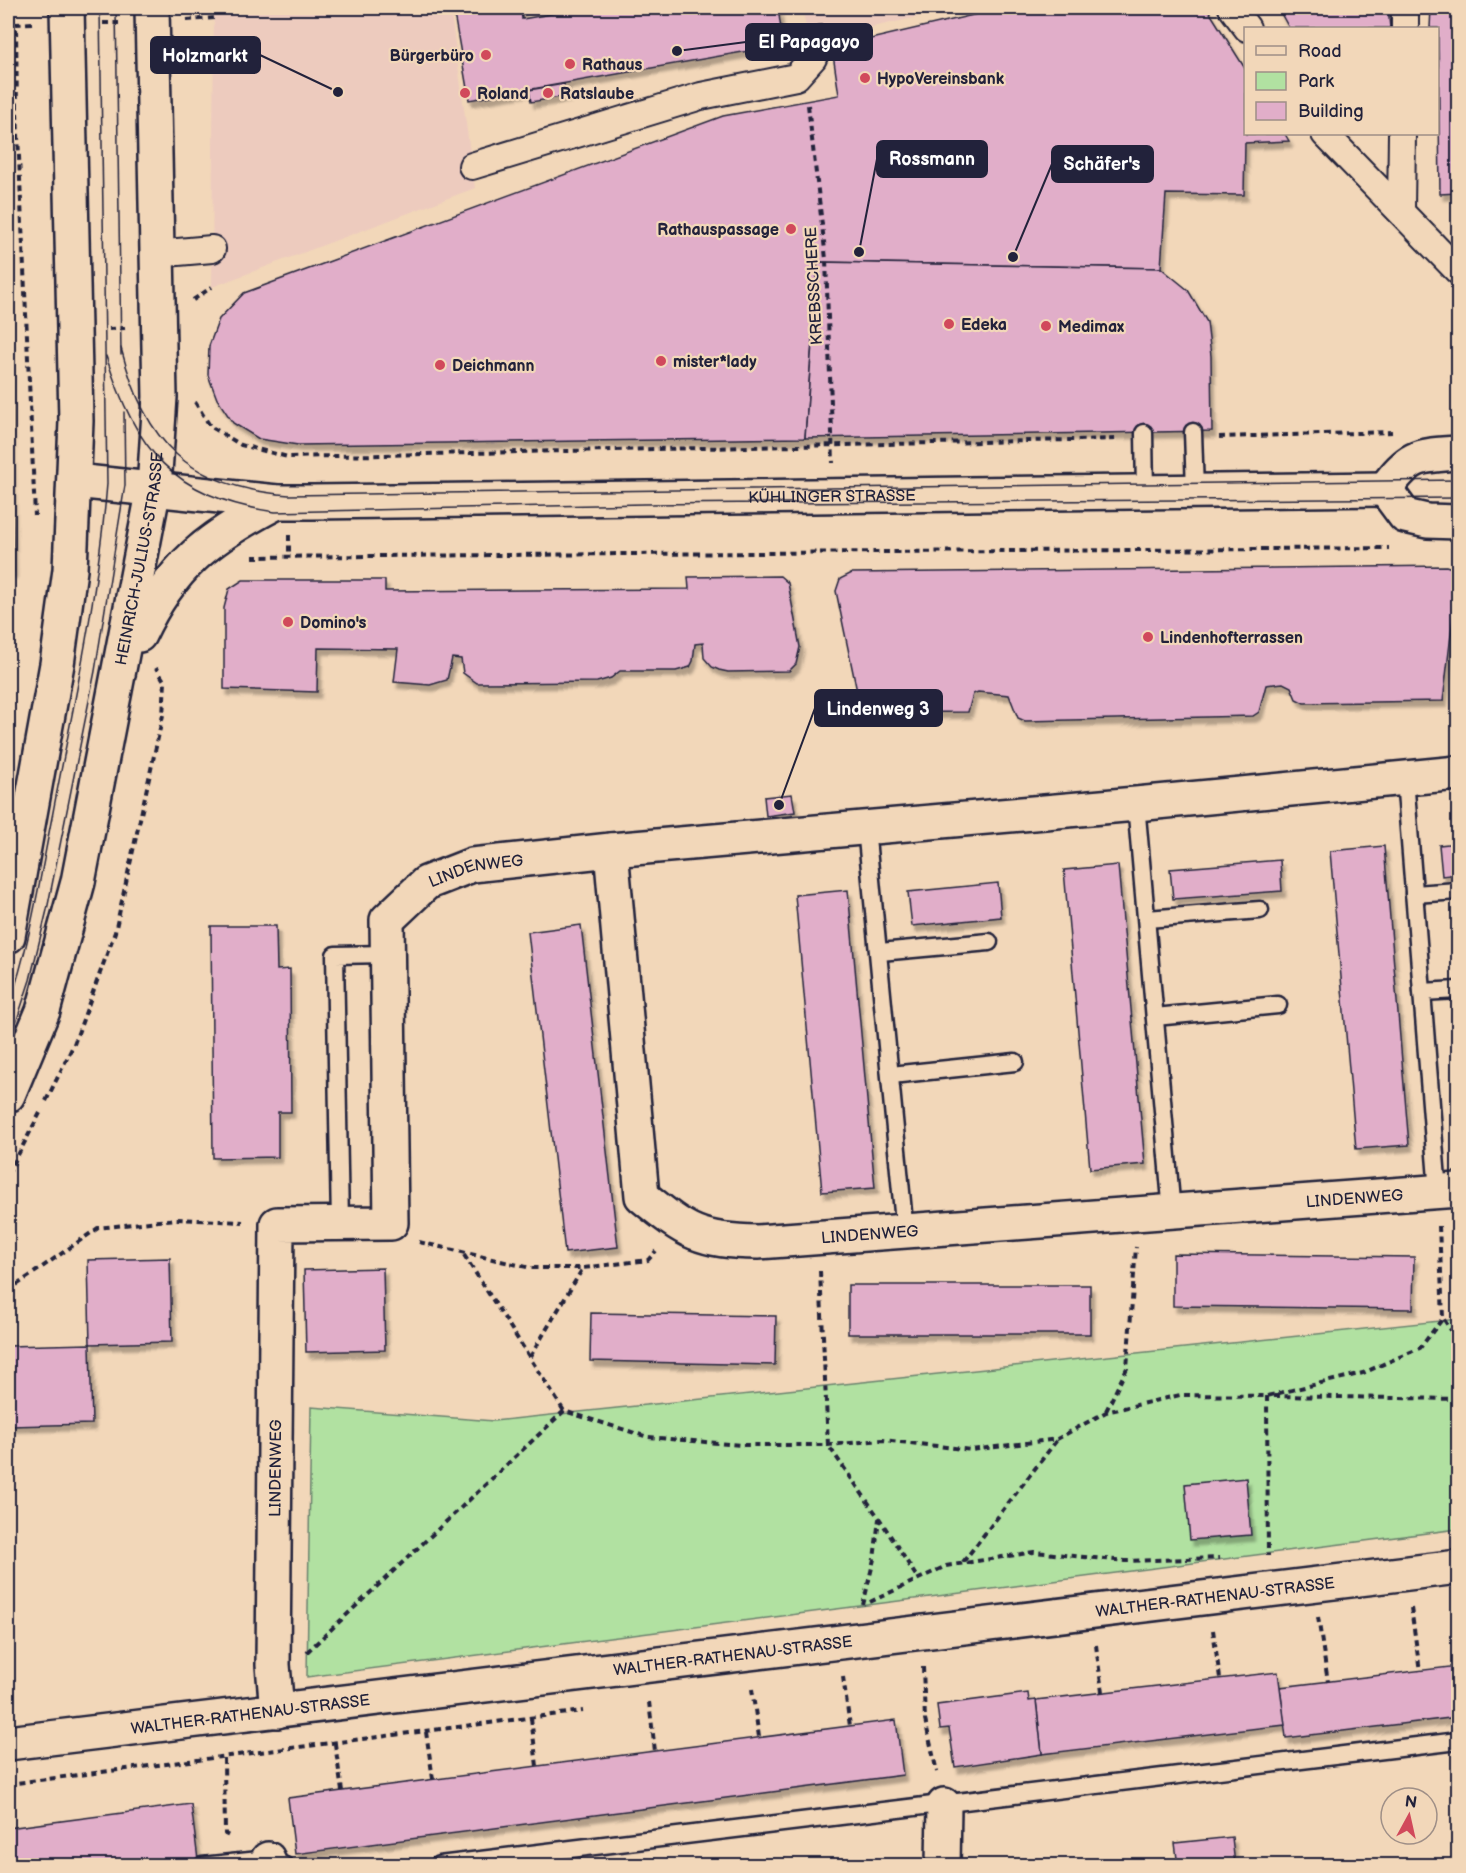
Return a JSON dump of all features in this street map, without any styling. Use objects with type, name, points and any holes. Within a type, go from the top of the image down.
[{"type":"street","points":[[1233,8],[1245,27]]},
{"type":"street","points":[[1405,8],[1405,27]]},
{"type":"street","points":[[8,936],[57,664],[70,570],[76,421],[67,15]]},
{"type":"street","name":"HEINRICH-JULIUS-STRASSE","points":[[8,1095],[43,1011],[59,960],[78,882],[120,675],[154,488],[160,397],[155,254],[153,15]]},
{"type":"street","points":[[472,166],[701,96],[796,77],[813,58],[822,39]]},
{"type":"street","points":[[1326,135],[1458,271]]},
{"type":"street","points":[[1401,210],[1402,135]]},
{"type":"street","points":[[155,254],[212,249]]},
{"type":"street","points":[[1458,453],[1421,456],[1410,460],[1385,489],[1406,516],[1427,521],[1458,522]]},
{"type":"street","name":"KÜHLINGER STRASSE","points":[[75,481],[277,502],[1385,489]]},
{"type":"street","points":[[120,675],[156,599],[180,567],[238,522],[277,502]]},
{"type":"street","name":"LINDENWEG","points":[[391,1223],[387,920],[426,882],[472,865],[611,850],[1458,773]]},
{"type":"street","name":"LINDENWEG","points":[[611,850],[642,1196],[679,1227],[720,1241],[819,1239],[1448,1191]]},
{"type":"street","points":[[277,1224],[391,1223]]},
{"type":"street","name":"LINDENWEG","points":[[277,1224],[273,1678],[277,1711]]},
{"type":"street","name":"WALTHER-RATHENAU-STRASSE","points":[[8,1743],[1458,1567]]},
{"type":"street","points":[[943,1866],[944,1805]]},
{"type":"lane","points":[[1193,435],[1195,491]]},
{"type":"lane","points":[[1144,436],[1145,492]]},
{"type":"lane","points":[[1405,778],[1422,993],[1448,1191]]},
{"type":"lane","points":[[1136,804],[1172,1213]]},
{"type":"lane","points":[[866,828],[880,952],[905,1233]]},
{"type":"lane","points":[[1414,894],[1458,891]]},
{"type":"lane","points":[[1147,919],[1260,910]]},
{"type":"lane","points":[[880,952],[989,942]]},
{"type":"lane","points":[[340,1223],[335,955],[387,954]]},
{"type":"lane","points":[[1422,993],[1458,990]]},
{"type":"lane","points":[[1155,1017],[1278,1005]]},
{"type":"lane","points":[[891,1075],[1015,1062]]},
{"type":"lane","points":[[430,1866],[1458,1741]]},
{"type":"lane","points":[[202,1866],[273,1863]]},
{"type":"path","points":[[35,523],[17,112],[16,24],[67,15],[153,15]]},
{"type":"path","name":"KREBSSCHERE","points":[[796,77],[808,101],[826,259],[834,496]]},
{"type":"path","points":[[192,397],[210,426],[241,445],[288,457],[832,447],[1144,436]]},
{"type":"path","points":[[1193,435],[1401,432]]},
{"type":"path","points":[[289,556],[1399,548]]},
{"type":"path","points":[[1267,1396],[1363,1372],[1420,1348],[1443,1318],[1448,1191]]},
{"type":"path","points":[[1106,1412],[1127,1368],[1138,1215]]},
{"type":"path","points":[[8,1291],[98,1228],[176,1219],[277,1224]]},
{"type":"path","points":[[391,1223],[410,1240],[464,1255],[531,1268],[583,1268],[648,1260],[679,1227]]},
{"type":"path","points":[[819,1239],[828,1445],[918,1579]]},
{"type":"path","points":[[464,1255],[564,1411],[648,1437],[740,1445],[828,1445],[883,1440],[972,1450],[1057,1439],[1106,1412],[1180,1395],[1458,1399]]},
{"type":"path","points":[[530,1357],[583,1268]]},
{"type":"path","points":[[1443,1318],[1458,1341]]},
{"type":"path","points":[[1267,1396],[1268,1557]]},
{"type":"path","points":[[273,1678],[293,1666],[564,1411]]},
{"type":"path","points":[[963,1562],[1057,1439]]},
{"type":"path","points":[[863,1605],[874,1559],[879,1518]]},
{"type":"path","points":[[851,1607],[863,1605],[946,1566],[1034,1552],[1125,1561],[1220,1558]]},
{"type":"path","points":[[1256,1557],[1280,1556]]},
{"type":"path","points":[[1410,1605],[1420,1671]]},
{"type":"path","points":[[1318,1616],[1328,1682]]},
{"type":"path","points":[[1213,1629],[1220,1678]]},
{"type":"path","points":[[1096,1644],[1102,1692]]},
{"type":"path","points":[[923,1666],[925,1720],[944,1805]]},
{"type":"path","points":[[843,1676],[850,1726]]},
{"type":"path","points":[[752,1689],[759,1737]]},
{"type":"path","points":[[649,1702],[655,1751]]},
{"type":"path","points":[[531,1718],[537,1766]]},
{"type":"path","points":[[426,1732],[433,1779]]},
{"type":"path","points":[[335,1744],[342,1791]]},
{"type":"path","points":[[8,1784],[224,1758],[225,1834],[273,1863]]},
{"type":"shaded area","points":[[214,8],[450,8],[475,188],[212,287]]},
{"type":"shaded area","points":[[802,8],[959,8],[809,41]]},
{"type":"green space","points":[[1458,1319],[1458,1529],[307,1677],[311,1407],[494,1421]]},
{"type":"building","name":"Rathaus","points":[[494,8],[521,8],[522,19],[585,8],[778,8],[783,43],[788,44],[469,100],[454,14]]},
{"type":"building","name":"Rathauspassage","points":[[1003,8],[1207,8],[1244,67],[1244,135],[1286,135],[1289,141],[1245,143],[1244,195],[1166,194],[1161,268],[818,262],[805,438],[298,445],[259,439],[233,423],[217,399],[208,375],[209,346],[219,319],[244,293],[723,116],[839,95],[832,48]]},
{"type":"building","points":[[1278,8],[1388,8],[1390,27],[1288,27]]},
{"type":"building","points":[[1431,8],[1458,8],[1458,193],[1440,194],[1439,27],[1430,27]]},
{"type":"building","name":"Ratslaube","points":[[564,84],[567,96],[531,102],[529,90]]},
{"type":"building","points":[[8,238],[13,572],[8,572]]},
{"type":"building","points":[[818,262],[1161,268],[1188,290],[1207,322],[1211,356],[1212,431],[805,438]]},
{"type":"building","name":"Lindenhofterrassen","points":[[1446,566],[1455,569],[1458,576],[1443,701],[1304,703],[1296,699],[1291,687],[1283,683],[1266,685],[1259,712],[1253,716],[1025,721],[1018,718],[1009,695],[978,692],[973,694],[968,712],[867,713],[860,706],[836,591],[840,579],[852,573]]},
{"type":"building","points":[[780,576],[788,583],[800,647],[796,664],[789,671],[728,672],[719,670],[712,667],[704,658],[703,643],[695,644],[690,667],[676,671],[620,671],[611,678],[597,682],[477,683],[463,673],[461,659],[452,658],[447,680],[430,685],[394,682],[398,649],[318,648],[317,692],[224,689],[224,608],[229,589],[243,580],[385,580],[385,591],[689,589],[688,577]]},
{"type":"building","points":[[792,794],[795,812],[766,816],[764,797]]},
{"type":"building","points":[[1458,843],[1458,874],[1442,876],[1439,845]]},
{"type":"building","points":[[1384,846],[1409,1145],[1356,1149],[1330,851]]},
{"type":"building","points":[[1280,860],[1282,891],[1173,899],[1170,869]]},
{"type":"building","points":[[1118,865],[1145,1164],[1090,1169],[1064,870]]},
{"type":"building","points":[[998,883],[1001,917],[912,926],[908,892]]},
{"type":"building","points":[[848,890],[875,1188],[822,1192],[795,895]]},
{"type":"building","points":[[581,925],[618,1247],[565,1253],[528,932]]},
{"type":"building","points":[[211,926],[276,926],[277,970],[290,969],[291,1112],[278,1112],[278,1157],[213,1158]]},
{"type":"building","points":[[1173,1254],[1414,1257],[1413,1309],[1173,1306]]},
{"type":"building","points":[[170,1258],[172,1342],[90,1344],[88,1260]]},
{"type":"building","points":[[383,1268],[385,1350],[306,1352],[304,1270]]},
{"type":"building","points":[[848,1285],[1090,1285],[1090,1334],[848,1334]]},
{"type":"building","points":[[591,1313],[776,1316],[775,1365],[590,1361]]},
{"type":"building","points":[[90,1344],[92,1424],[10,1426],[8,1346]]},
{"type":"building","points":[[1246,1478],[1251,1535],[1190,1540],[1185,1484]]},
{"type":"building","points":[[1458,1666],[1458,1717],[1286,1738],[1280,1687]]},
{"type":"building","points":[[1278,1672],[1285,1725],[1042,1754],[1036,1700]]},
{"type":"building","points":[[1028,1693],[1029,1701],[1036,1700],[1042,1754],[955,1767],[949,1728],[940,1729],[937,1705]]},
{"type":"building","points":[[896,1720],[903,1775],[295,1854],[288,1798]]},
{"type":"building","points":[[191,1804],[198,1860],[150,1866],[8,1866],[8,1828]]},
{"type":"building","points":[[1232,1837],[1235,1865],[1178,1866],[1175,1843]]},
{"type":"tram line","points":[[8,1008],[34,911],[77,690],[98,567],[107,484],[100,8]]},
{"type":"tram line","points":[[116,8],[121,355]]},
{"type":"tram line","points":[[121,348],[131,382],[144,410],[159,435],[176,454],[198,470],[224,482],[254,490],[289,495],[1458,480]]},
{"type":"tram line","points":[[106,356],[131,418],[145,443],[163,464],[184,481],[209,495],[239,505],[275,512],[644,504],[1458,498]]},
{"type":"tram line","points":[[8,1047],[30,980],[47,910],[95,671],[125,485],[124,412]]},
{"type":"place","name":"El Papagayo","points":[[677,51]]},
{"type":"place","name":"Bürgerbüro","points":[[486,55]]},
{"type":"place","name":"Rathaus","points":[[570,64]]},
{"type":"place","name":"HypoVereinsbank","points":[[865,78]]},
{"type":"place","name":"Holzmarkt","points":[[338,92]]},
{"type":"place","name":"Roland","points":[[465,93]]},
{"type":"place","name":"Ratslaube","points":[[548,93]]},
{"type":"place","name":"Rathauspassage","points":[[791,229]]},
{"type":"place","name":"Rossmann","points":[[859,252]]},
{"type":"place","name":"Schäfer's","points":[[1013,257]]},
{"type":"place","name":"Edeka","points":[[949,324]]},
{"type":"place","name":"Medimax","points":[[1046,326]]},
{"type":"place","name":"mister*lady","points":[[661,361]]},
{"type":"place","name":"Deichmann","points":[[440,365]]},
{"type":"place","name":"Domino's","points":[[288,622]]},
{"type":"place","name":"Lindenhofterrassen","points":[[1148,637]]},
{"type":"place","name":"Lindenweg 3","points":[[779,805]]}]
